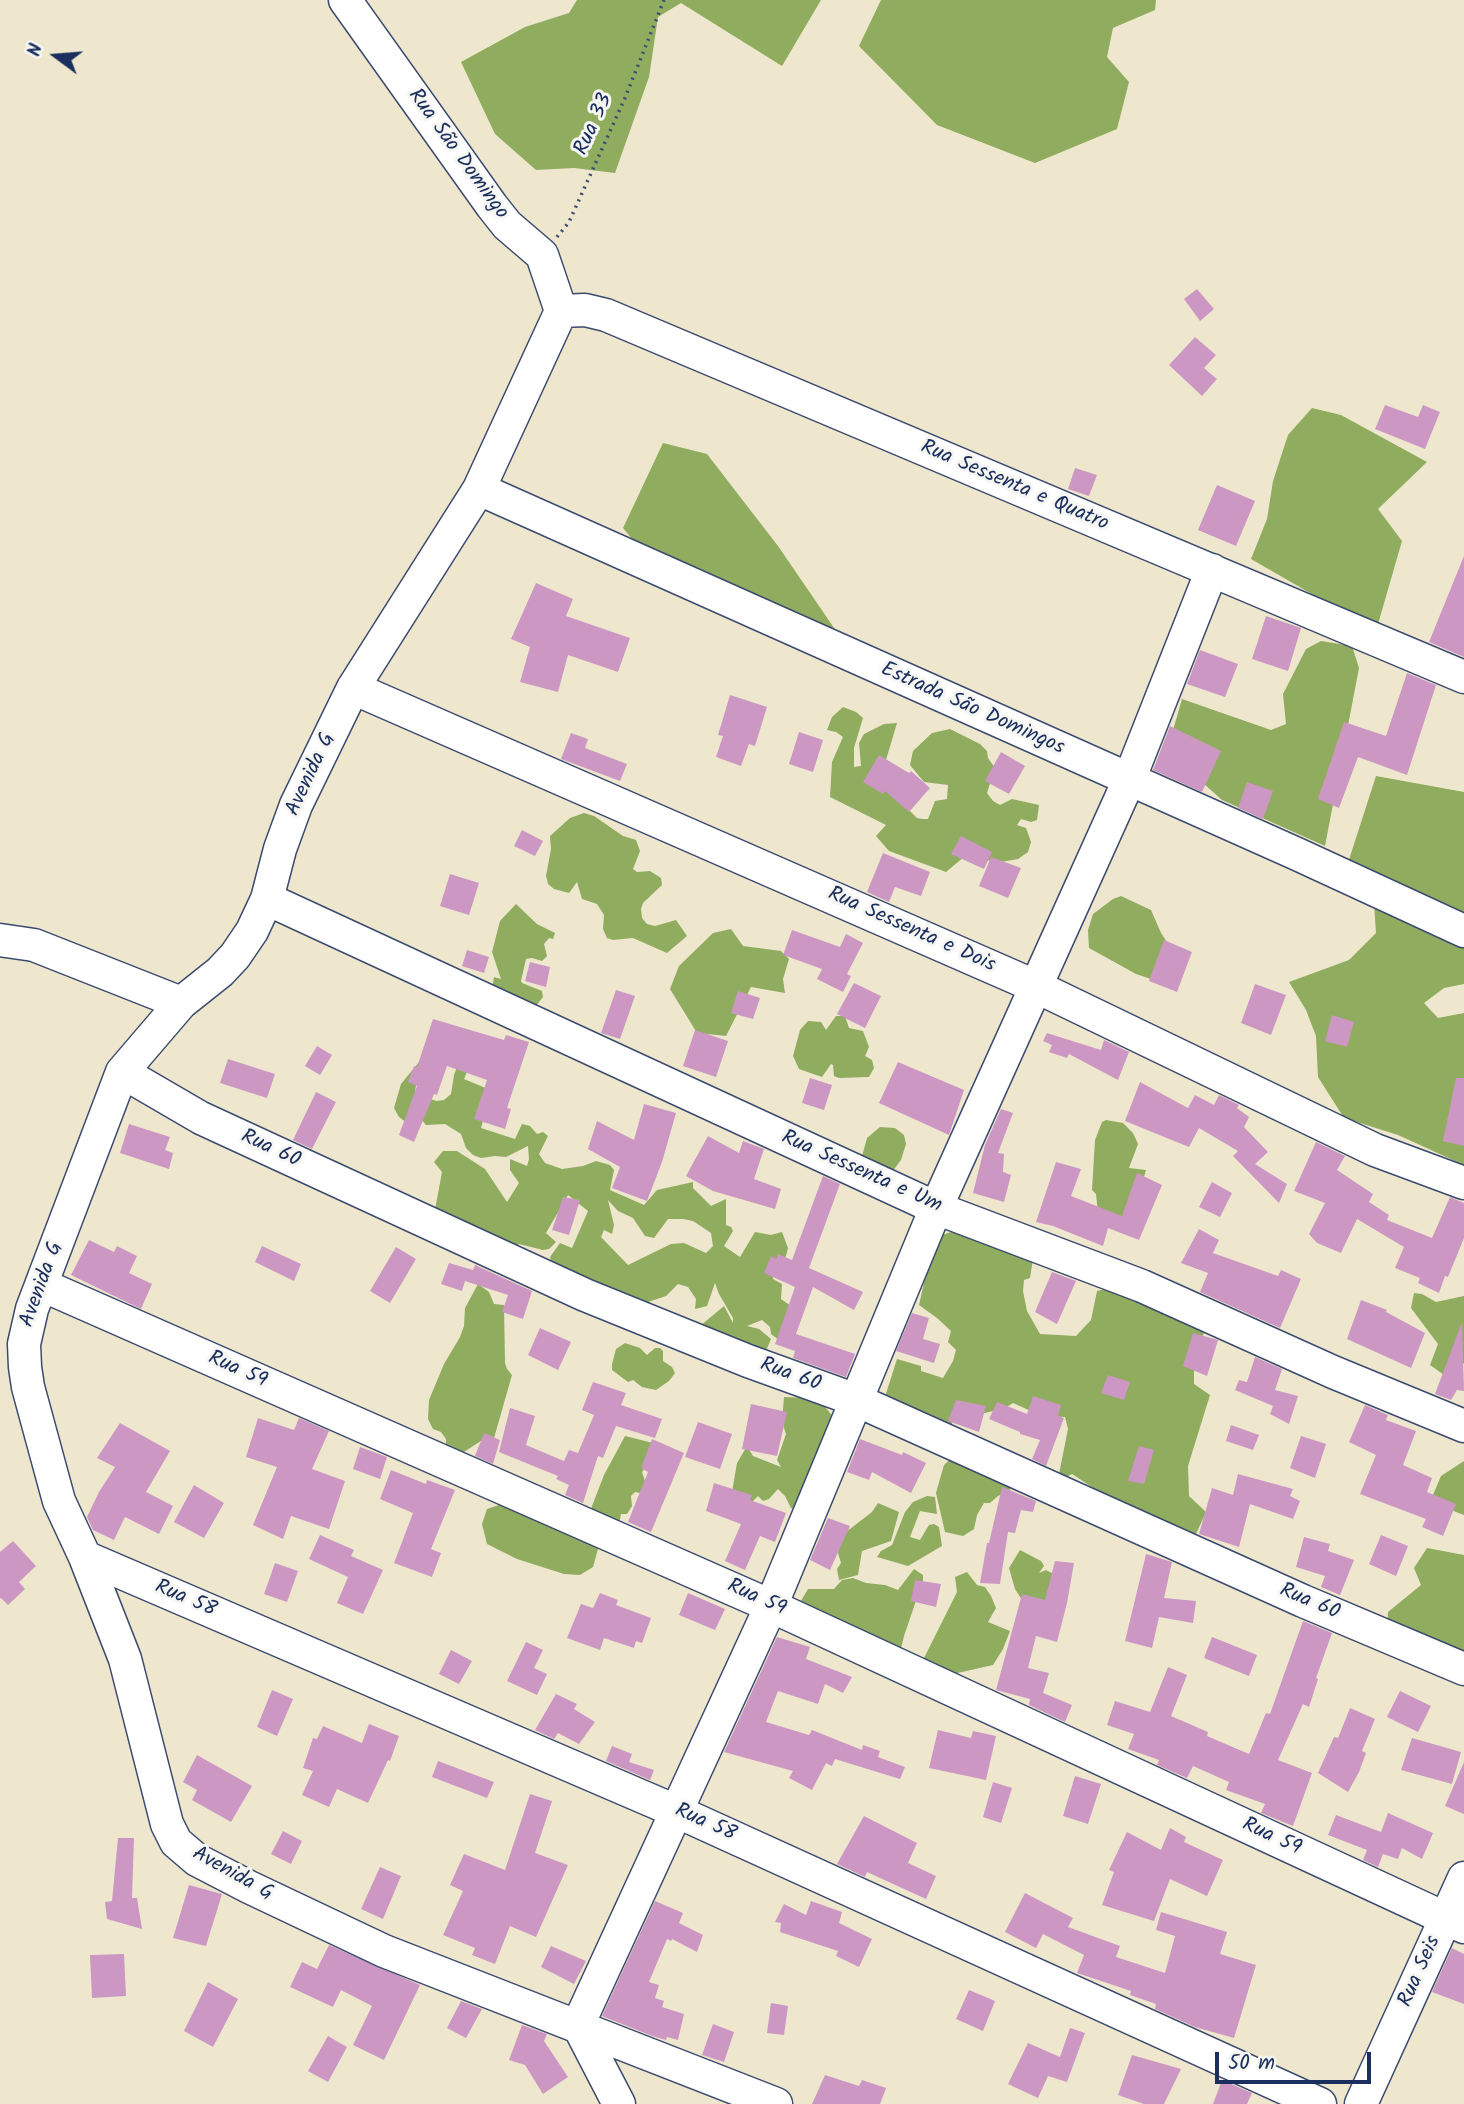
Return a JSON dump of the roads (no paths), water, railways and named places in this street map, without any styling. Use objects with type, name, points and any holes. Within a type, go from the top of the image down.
[{"type":"street","name":"Rua São Domingo","points":[[345,0],[492,206],[507,225],[542,256],[561,311]]},
{"type":"street","name":"Rua Sessenta e Quatro","points":[[561,311],[585,310],[606,315],[1464,677]]},
{"type":"street","name":"Avenida G","points":[[561,311],[479,489],[353,688],[296,805],[280,849],[267,899],[252,931],[235,956],[220,972],[181,1003],[122,1072],[32,1309],[25,1336],[25,1367],[59,1501],[85,1557],[125,1658],[167,1824],[176,1842],[197,1860],[373,1946],[776,2104]]},
{"type":"street","name":"Estrada São Domingos","points":[[479,489],[1464,931]]},
{"type":"street","points":[[619,2104],[578,2025],[771,1606],[936,1208],[1129,780],[1212,570]]},
{"type":"street","name":"Rua Sessenta e Dois","points":[[353,688],[1037,986],[1375,1150],[1464,1183]]},
{"type":"street","name":"Rua Sessenta e Um","points":[[267,899],[936,1208],[1142,1286],[1333,1372],[1464,1426]]},
{"type":"street","points":[[0,940],[34,945],[181,1003]]},
{"type":"street","name":"Rua 60","points":[[122,1072],[201,1118],[585,1295],[856,1400],[1303,1601],[1464,1669]]},
{"type":"street","name":"Rua 59","points":[[42,1285],[771,1606],[1455,1923]]},
{"type":"street","name":"Rua 58","points":[[85,1557],[678,1812],[1320,2104]]},
{"type":"street","name":"Rua Seis","points":[[1362,2104],[1455,1923],[1464,1878]]}]
